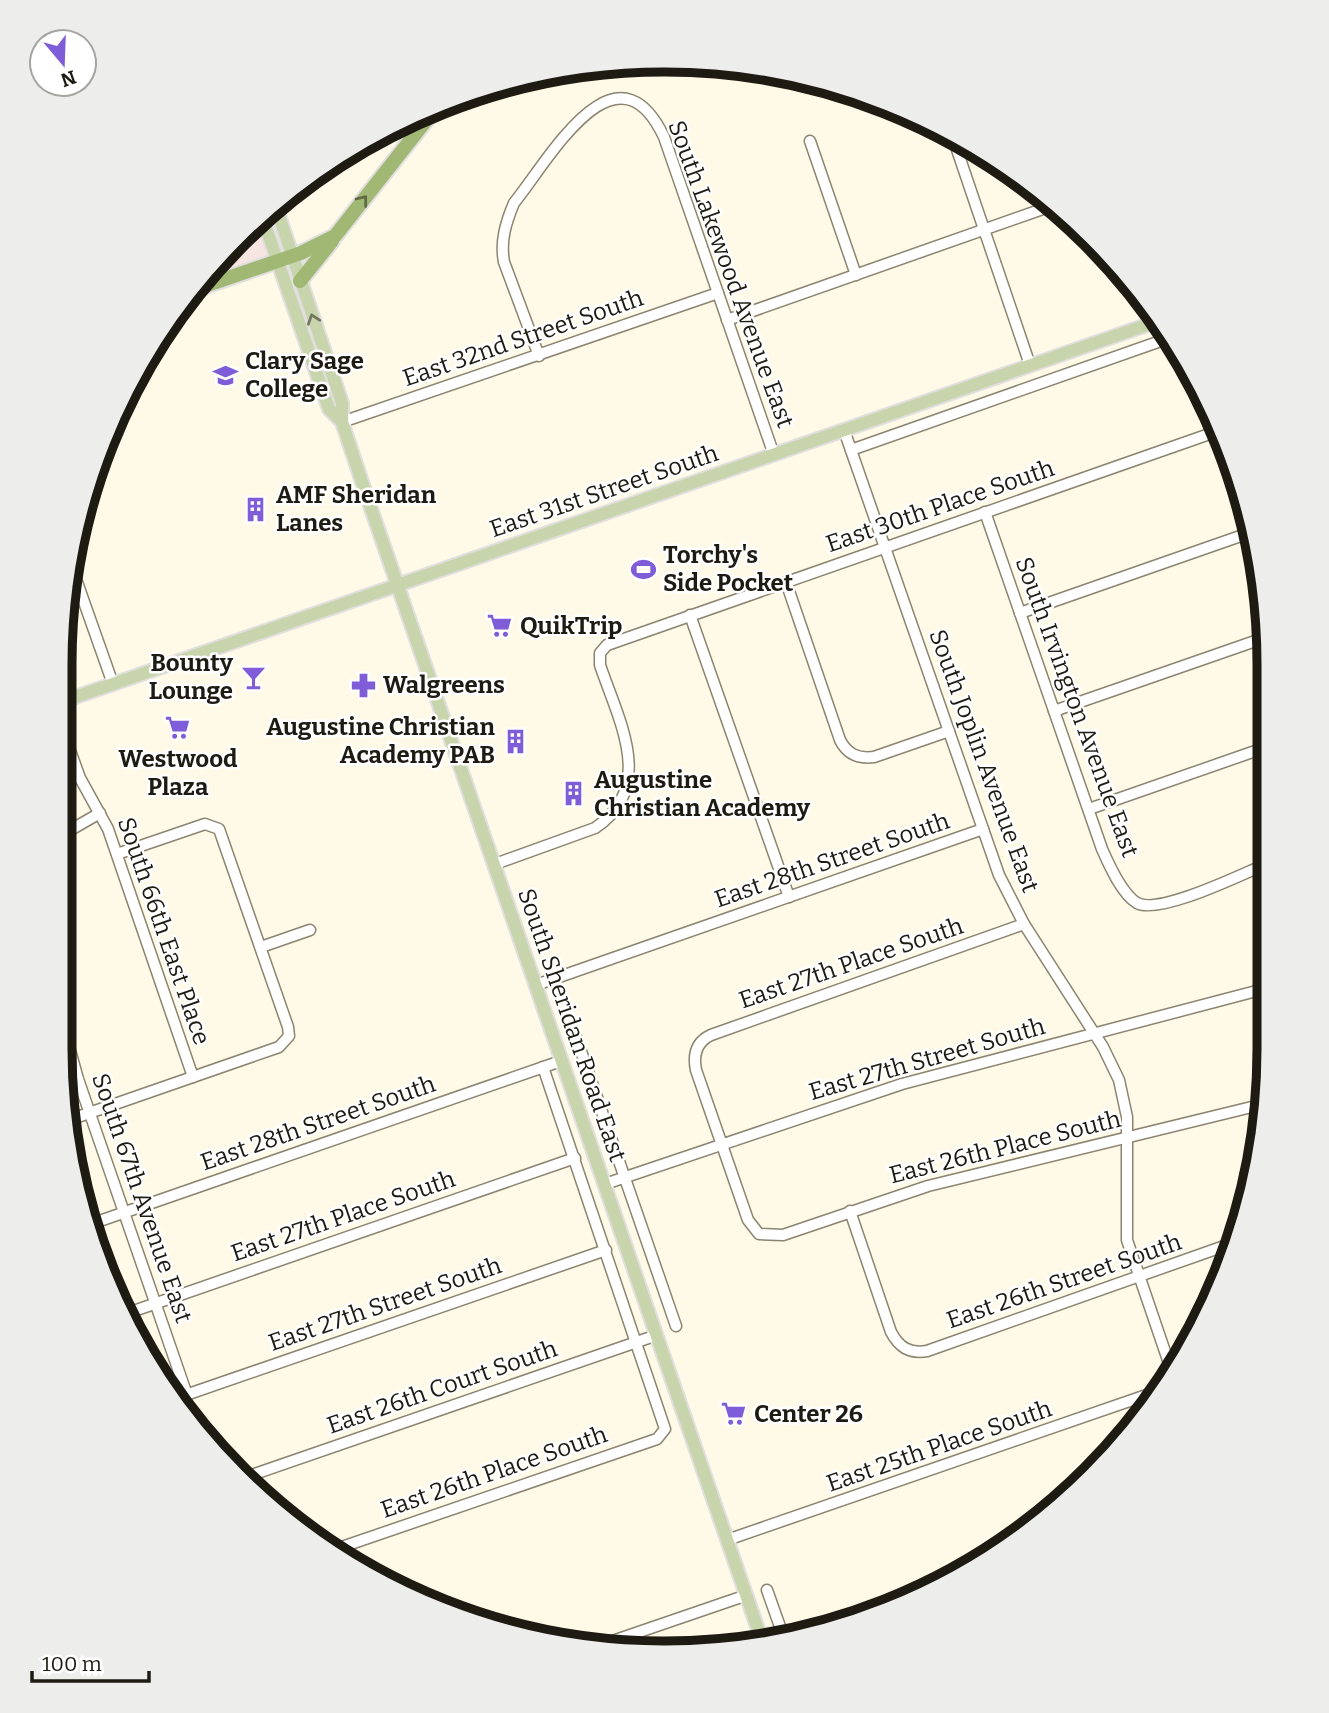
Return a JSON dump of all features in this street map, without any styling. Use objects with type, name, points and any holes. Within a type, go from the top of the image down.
[{"type":"highway","points":[[300,281],[424,123]]},
{"type":"highway","points":[[211,284],[292,256],[335,236]]},
{"type":"main road","name":"South Sheridan Road East","points":[[279,215],[342,403],[342,422],[759,1633]]},
{"type":"main road","name":"South Sheridan Road East","points":[[266,227],[329,409],[342,422]]},
{"type":"main road","name":"East 31st Street South","points":[[72,698],[1149,324]]},
{"type":"street","name":"South Lakewood Avenue East","points":[[538,356],[504,262],[503,239],[514,203],[584,112],[610,99],[634,102],[646,108],[664,137],[774,455]]},
{"type":"street","points":[[810,141],[856,275]]},
{"type":"street","points":[[957,149],[1030,365]]},
{"type":"street","points":[[727,320],[1043,209]]},
{"type":"street","name":"East 32nd Street South","points":[[342,422],[718,293]]},
{"type":"street","points":[[851,450],[1161,341]]},
{"type":"street","name":"South Joplin Avenue East","points":[[844,430],[999,876],[1024,924],[1094,1034],[1119,1080],[1127,1117],[1127,1240],[1167,1362]]},
{"type":"street","name":"East 30th Place South","points":[[495,864],[583,834],[609,817],[618,806],[630,780],[631,761],[600,665],[600,653],[614,641],[1210,434]]},
{"type":"street","name":"South Irvington Avenue East","points":[[985,512],[1089,809],[1112,869],[1131,897],[1145,906],[1164,904],[1257,868]]},
{"type":"street","points":[[1020,613],[1243,535]]},
{"type":"street","points":[[786,582],[841,740],[853,754],[874,757],[948,731]]},
{"type":"street","points":[[78,584],[113,684]]},
{"type":"street","points":[[690,615],[789,897]]},
{"type":"street","points":[[1054,711],[1256,641]]},
{"type":"street","points":[[1089,809],[1257,750]]},
{"type":"street","name":"South 66th East Place","points":[[72,755],[80,778],[100,813],[117,854],[193,1077]]},
{"type":"street","points":[[72,829],[100,813]]},
{"type":"street","points":[[76,1118],[279,1047],[287,1040],[288,1027],[222,835],[215,826],[205,824],[117,854]]},
{"type":"street","name":"East 28th Street South","points":[[536,985],[983,829]]},
{"type":"street","name":"East 27th Place South","points":[[721,1144],[696,1070],[696,1049],[711,1035],[1024,924]]},
{"type":"street","points":[[261,947],[310,930]]},
{"type":"street","name":"East 27th Street South","points":[[605,1184],[901,1084],[1257,991]]},
{"type":"street","name":"South Sheridan Road East","points":[[573,1028],[676,1326]]},
{"type":"street","name":"South 67th Avenue East","points":[[72,1056],[89,1113],[187,1395]]},
{"type":"street","name":"East 28th Street South","points":[[98,1221],[561,1061]]},
{"type":"street","name":"South Sheridan Road East","points":[[543,1067],[666,1429]]},
{"type":"street","name":"East 26th Place South","points":[[721,1144],[748,1220],[760,1234],[775,1237],[928,1186],[1254,1106]]},
{"type":"street","name":"East 27th Place South","points":[[133,1311],[575,1158]]},
{"type":"street","name":"East 26th Street South","points":[[850,1211],[891,1332],[907,1350],[927,1351],[1223,1247]]},
{"type":"street","name":"East 27th Street South","points":[[187,1395],[606,1250]]},
{"type":"street","name":"East 26th Court South","points":[[252,1475],[657,1335]]},
{"type":"street","name":"East 25th Place South","points":[[727,1540],[1144,1396]]},
{"type":"street","name":"East 26th Place South","points":[[343,1546],[657,1438],[666,1429]]},
{"type":"street","points":[[767,1590],[781,1630]]},
{"type":"street","points":[[618,1639],[747,1595]]},
{"type":"shaded area","points":[[260,232],[268,256],[266,261],[214,280]]},
{"type":"place","name":"Clary Sage College","points":[[225,375]]},
{"type":"place","name":"AMF Sheridan Lanes","points":[[256,509]]},
{"type":"place","name":"Torchy's Side Pocket","points":[[643,569]]},
{"type":"place","name":"QuikTrip","points":[[500,626]]},
{"type":"place","name":"Bounty Lounge","points":[[253,677]]},
{"type":"place","name":"Walgreens","points":[[363,685]]},
{"type":"place","name":"Westwood Plaza","points":[[178,728]]},
{"type":"place","name":"Augustine Christian Academy PAB","points":[[515,741]]},
{"type":"place","name":"Augustine Christian Academy","points":[[574,794]]},
{"type":"place","name":"Center 26","points":[[734,1414]]}]
